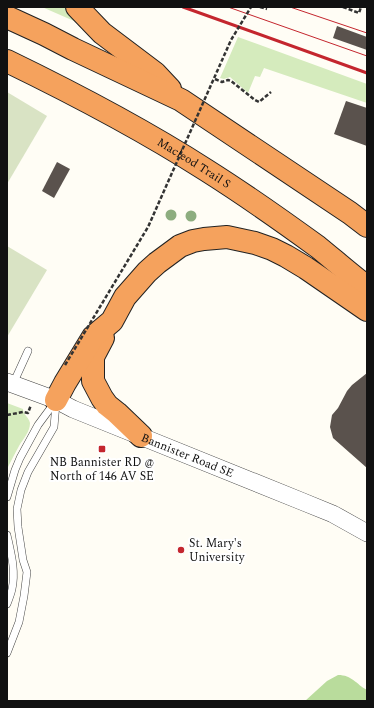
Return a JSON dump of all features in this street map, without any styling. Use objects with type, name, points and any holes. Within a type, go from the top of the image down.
[{"type":"highway","points":[[77,7],[102,33],[155,73],[181,100]]},
{"type":"highway","points":[[7,17],[181,100],[367,226]]},
{"type":"highway","name":"Macleod Trail S","points":[[7,61],[102,109],[199,166],[264,208],[318,247],[367,287]]},
{"type":"highway","points":[[141,436],[107,405],[102,398],[93,381],[93,357],[125,297],[147,272],[180,246],[199,240],[227,237],[255,243],[286,256],[367,310]]},
{"type":"highway","points":[[56,400],[93,337],[112,321]]},
{"type":"street","name":"Bannister Road SE","points":[[10,383],[56,400],[74,410],[332,514],[367,533]]},
{"type":"lane","points":[[10,383],[28,351]]},
{"type":"lane","points":[[7,497],[20,458],[38,425],[56,400]]},
{"type":"lane","points":[[7,653],[19,622],[27,572],[18,527],[17,509],[21,490],[28,472],[54,427],[56,400]]},
{"type":"lane","points":[[7,535],[13,562],[12,590],[7,604]]},
{"type":"path","points":[[65,364],[148,227],[231,40],[251,7]]},
{"type":"path","points":[[260,7],[267,9]]},
{"type":"path","points":[[343,7],[359,12],[361,7]]},
{"type":"path","points":[[215,79],[222,82],[228,80],[231,81],[259,102],[271,92]]},
{"type":"path","points":[[7,415],[23,412],[28,413]]},
{"type":"green space","points":[[42,7],[67,7],[77,16],[74,21]]},
{"type":"green space","points":[[238,37],[367,84],[367,103],[264,68],[260,77],[255,76],[248,93],[230,77],[224,79],[220,78]]},
{"type":"green space","points":[[7,92],[47,116],[7,184]]},
{"type":"green space","points":[[7,246],[47,270],[7,337]]},
{"type":"green space","points":[[7,403],[23,409],[30,426],[7,469]]},
{"type":"green space","points":[[338,675],[347,676],[367,690],[367,701],[305,701],[327,681]]},
{"type":"building","points":[[337,26],[367,37],[367,50],[333,38]]},
{"type":"building","points":[[346,101],[367,108],[367,146],[334,134]]},
{"type":"building","points":[[57,162],[70,169],[54,198],[42,191]]},
{"type":"building","points":[[367,373],[367,468],[333,438],[330,427],[332,415],[338,408],[347,391]]},
{"type":"tram line","points":[[228,7],[367,56]]},
{"type":"tram line","points":[[290,7],[367,33]]},
{"type":"railway","points":[[183,7],[367,73]]},
{"type":"place","name":"NB Bannister RD @ North of 146 AV SE","points":[[102,449]]},
{"type":"place","name":"St. Mary's University","points":[[181,550]]}]
